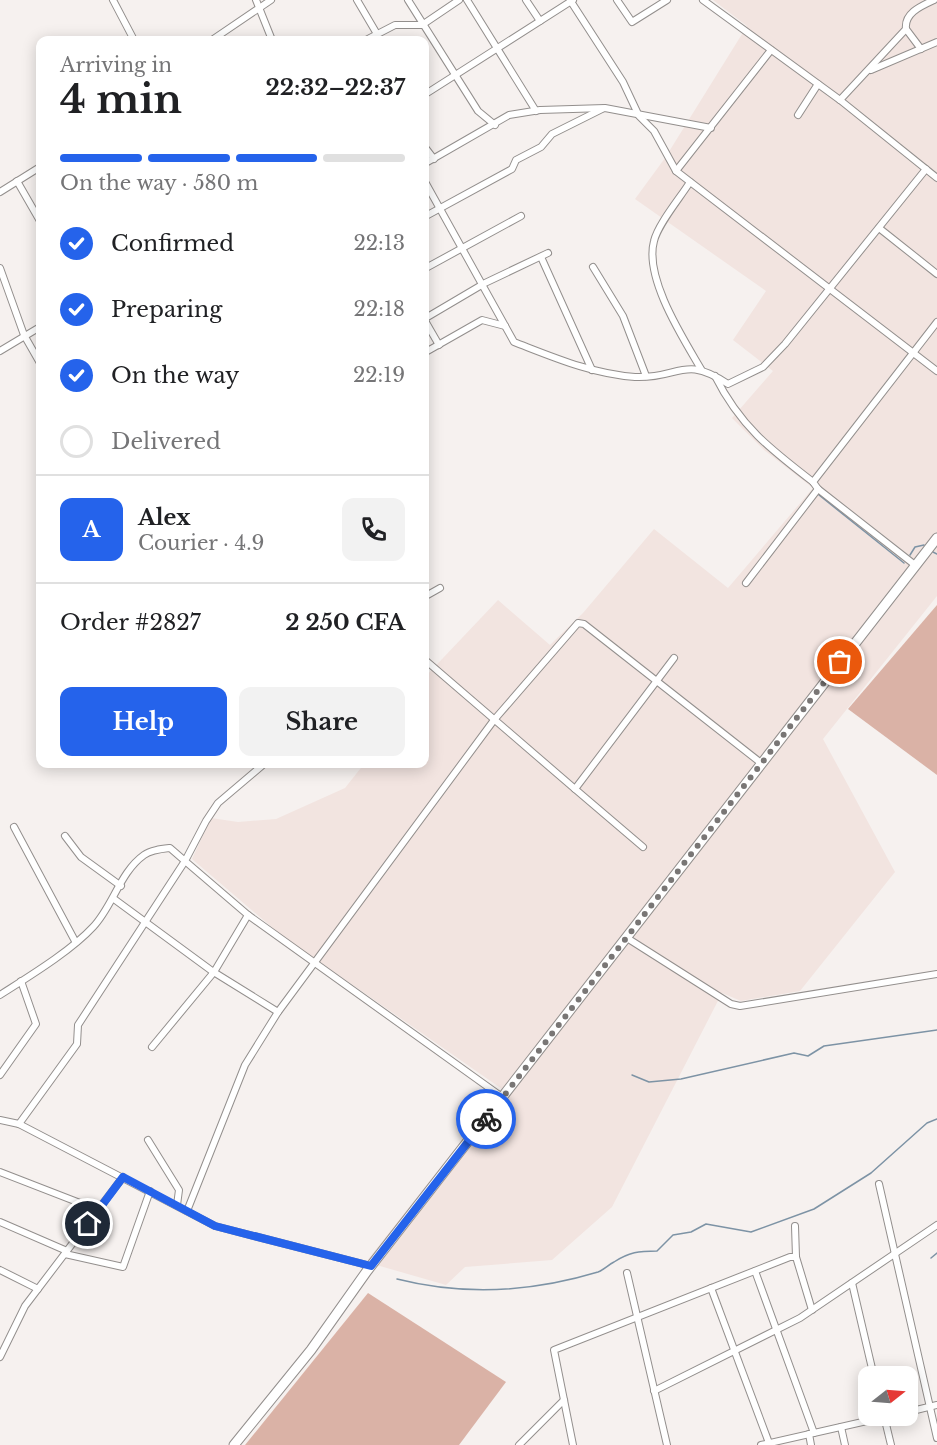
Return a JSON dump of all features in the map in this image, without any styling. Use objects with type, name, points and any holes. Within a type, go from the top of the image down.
[{"type":"highway","points":[[234,1445],[311,1350],[371,1266],[937,538]]},
{"type":"street","points":[[113,0],[132,36]]},
{"type":"street","points":[[256,0],[270,36]]},
{"type":"street","points":[[218,36],[271,0]]},
{"type":"street","points":[[357,0],[377,34]]},
{"type":"street","points":[[408,0],[429,36]]},
{"type":"street","points":[[373,36],[395,25],[422,25],[459,0]]},
{"type":"street","points":[[467,0],[536,111]]},
{"type":"street","points":[[526,0],[540,21]]},
{"type":"street","points":[[429,92],[572,0],[623,82],[639,116],[654,131],[676,171],[937,371]]},
{"type":"street","points":[[617,0],[632,22],[663,1]]},
{"type":"street","points":[[703,0],[840,100],[937,178]]},
{"type":"street","points":[[840,100],[906,29],[909,16],[918,7],[934,0]]},
{"type":"street","points":[[906,29],[921,49]]},
{"type":"street","points":[[429,36],[478,111],[495,125]]},
{"type":"street","points":[[868,72],[937,42]]},
{"type":"street","points":[[676,171],[771,50]]},
{"type":"street","points":[[798,115],[818,84]]},
{"type":"street","points":[[429,162],[509,116],[536,111],[605,108],[711,128]]},
{"type":"street","points":[[429,214],[512,169],[516,160],[541,147],[552,134],[605,108]]},
{"type":"street","points":[[429,152],[434,159]]},
{"type":"street","points":[[0,192],[36,169]]},
{"type":"street","points":[[429,189],[514,342],[592,370],[636,377],[691,368],[701,369],[728,384],[763,367],[785,344],[926,169]]},
{"type":"street","points":[[17,181],[36,213]]},
{"type":"street","points":[[690,182],[654,240],[652,254],[662,298],[701,369]]},
{"type":"street","points":[[429,266],[520,216]]},
{"type":"street","points":[[879,228],[937,274]]},
{"type":"street","points":[[429,316],[482,284],[544,255],[592,370]]},
{"type":"street","points":[[593,267],[623,316],[646,376]]},
{"type":"street","points":[[0,268],[25,337],[36,356]]},
{"type":"street","points":[[429,350],[482,320],[505,326]]},
{"type":"street","points":[[813,482],[937,322]]},
{"type":"street","points":[[429,328],[439,345]]},
{"type":"street","points":[[0,351],[36,330]]},
{"type":"street","points":[[715,375],[732,406],[762,444],[813,482],[818,489],[915,565]]},
{"type":"street","points":[[746,583],[818,489]]},
{"type":"street","points":[[429,594],[440,588]]},
{"type":"street","points":[[187,1211],[245,1065],[278,1012],[494,720],[578,623],[584,624],[761,763]]},
{"type":"street","points":[[575,789],[674,658]]},
{"type":"street","points":[[429,666],[643,847]]},
{"type":"street","points":[[19,1124],[77,1044],[78,1025],[185,861],[218,803],[259,768]]},
{"type":"street","points":[[14,827],[75,941]]},
{"type":"street","points":[[65,836],[81,857],[121,886]]},
{"type":"street","points":[[0,994],[93,928],[114,899],[129,871],[144,855],[159,849],[170,848],[248,915],[502,1097]]},
{"type":"street","points":[[114,899],[213,972],[278,1012]]},
{"type":"street","points":[[152,1047],[213,972],[248,915]]},
{"type":"street","points":[[627,938],[731,1004],[740,1006],[937,974]]},
{"type":"street","points":[[0,1075],[36,1024],[21,981]]},
{"type":"street","points":[[0,1120],[19,1124],[215,1226],[371,1266]]},
{"type":"street","points":[[148,1140],[179,1190],[177,1205]]},
{"type":"street","points":[[0,1172],[98,1210]]},
{"type":"street","points":[[0,1357],[25,1306],[123,1177]]},
{"type":"street","points":[[879,1184],[933,1406],[937,1438]]},
{"type":"street","points":[[0,1222],[66,1252],[123,1267],[150,1191]]},
{"type":"street","points":[[654,1391],[812,1310],[937,1225]]},
{"type":"street","points":[[795,1226],[796,1257],[812,1310]]},
{"type":"street","points":[[573,1445],[554,1350],[755,1270],[790,1257],[796,1257]]},
{"type":"street","points":[[0,1269],[38,1289]]},
{"type":"street","points":[[755,1270],[812,1434],[811,1445]]},
{"type":"street","points":[[627,1273],[667,1445]]},
{"type":"street","points":[[852,1283],[871,1366]]},
{"type":"street","points":[[711,1288],[769,1443]]},
{"type":"street","points":[[519,1445],[564,1400]]},
{"type":"street","points":[[918,1410],[933,1406]]},
{"type":"street","points":[[761,1445],[858,1423]]},
{"type":"street","points":[[887,1426],[891,1445]]},
{"type":"street","points":[[841,1427],[845,1445]]},
{"type":"shaded area","points":[[713,0],[937,0],[937,596],[823,739],[895,872],[800,991],[741,1001],[722,993],[612,1207],[552,1260],[465,1267],[446,1285],[366,1262],[502,1089],[281,935],[192,859],[211,818],[238,822],[276,819],[345,788],[361,768],[429,768],[429,673],[498,600],[550,645],[583,613],[654,529],[728,588],[813,488],[764,450],[732,418],[773,371],[733,340],[766,291],[635,199],[665,158],[747,26]]},
{"type":"shaded area","points":[[937,605],[937,775],[848,709]]},
{"type":"shaded area","points":[[368,1293],[506,1382],[459,1445],[245,1445]]},
{"type":"waterway","points":[[819,495],[904,563]]},
{"type":"waterway","points":[[910,555],[915,547],[924,545]]},
{"type":"waterway","points":[[933,552],[937,554]]},
{"type":"waterway","points":[[632,1075],[649,1082],[681,1079],[794,1053],[808,1056],[824,1046],[937,1030]]},
{"type":"waterway","points":[[397,1279],[473,1290],[548,1284],[598,1272],[629,1254],[657,1251],[673,1235],[691,1232],[706,1224],[751,1232],[814,1209],[871,1173],[927,1123],[937,1119]]},
{"type":"waterway","points":[[931,1258],[937,1253]]},
{"type":"way so far","points":[[486,1119],[570,1014],[840,662]]},
{"type":"route","points":[[88,1224],[123,1177],[215,1226],[371,1266],[486,1119]]}]
